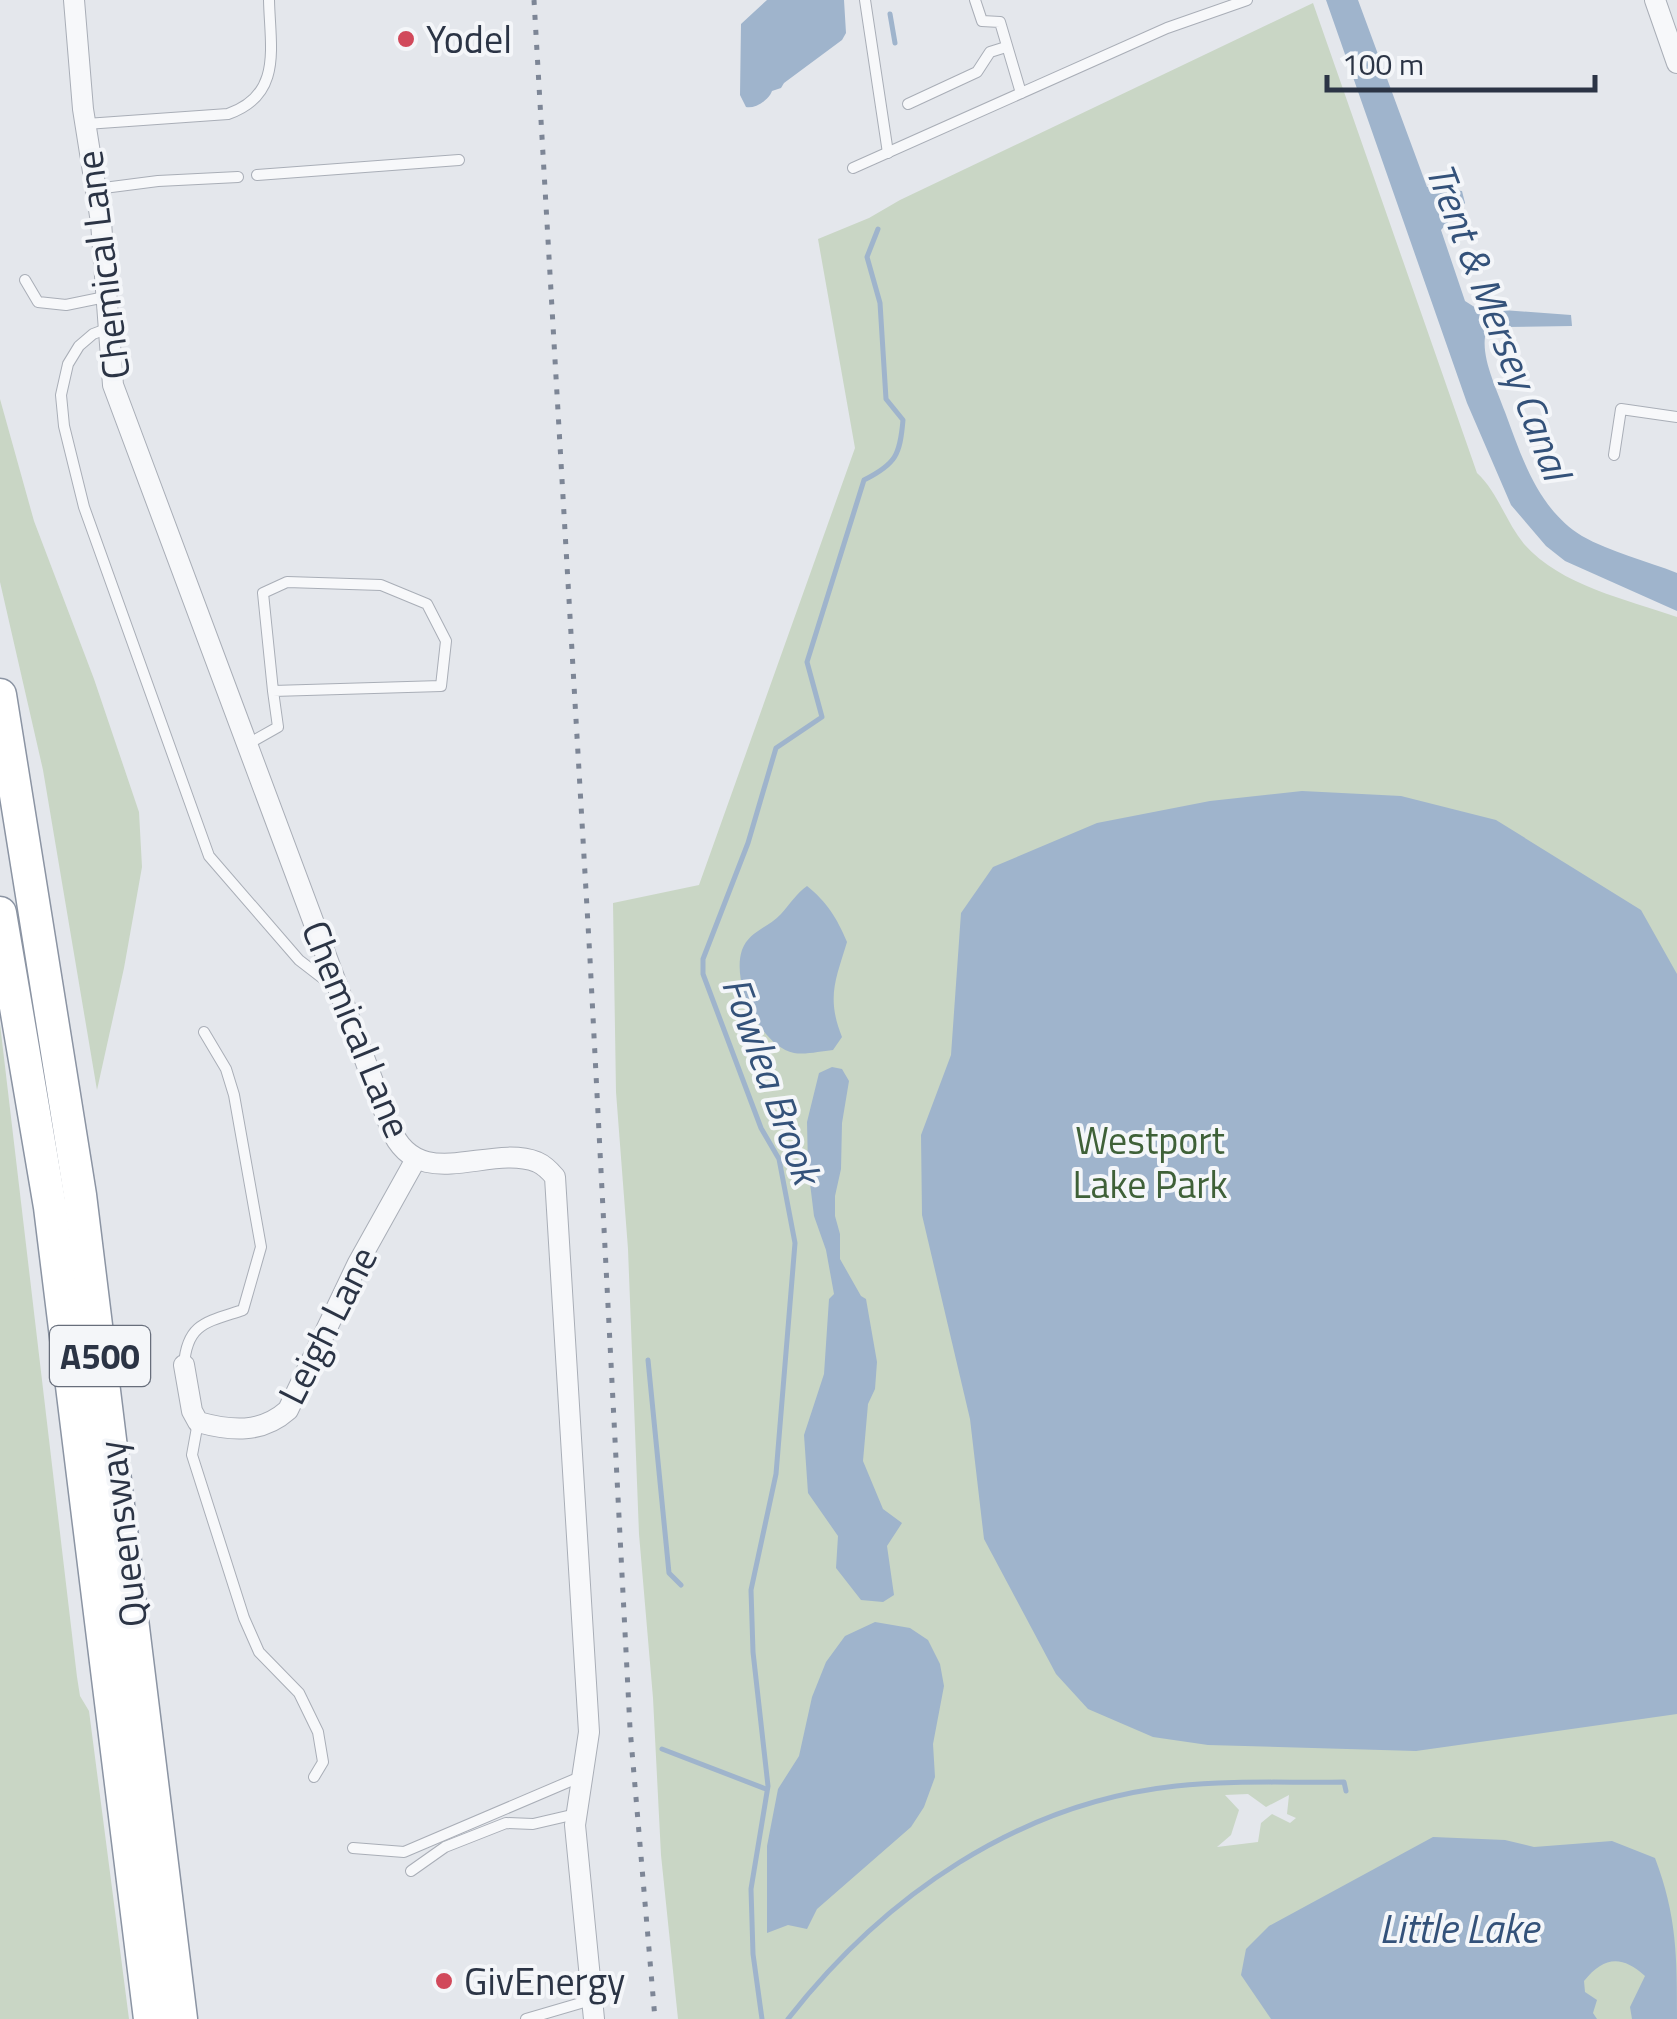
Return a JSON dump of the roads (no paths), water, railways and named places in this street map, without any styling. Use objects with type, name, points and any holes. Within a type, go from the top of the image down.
[{"type":"highway","name":"Queensway","points":[[0,695],[80,1194],[181,2019]]},
{"type":"highway","name":"Queensway","points":[[0,914],[50,1207],[150,2019]]},
{"type":"street","name":"Chemical Lane","points":[[74,0],[113,385],[397,1146],[416,1159],[443,1164],[522,1159],[540,1163],[555,1177],[590,1732],[575,1826],[593,2009]]},
{"type":"street","points":[[1655,0],[1677,64]]},
{"type":"street","name":"Leigh Lane","points":[[198,1422],[238,1430],[258,1428],[276,1421],[288,1410],[358,1263],[416,1159]]},
{"type":"street","points":[[184,1365],[192,1411],[198,1422]]},
{"type":"lane","points":[[86,124],[228,114],[243,109],[258,96],[270,77],[270,0]]},
{"type":"lane","points":[[865,0],[888,152]]},
{"type":"lane","points":[[975,0],[982,21],[1000,22],[1021,94]]},
{"type":"lane","points":[[853,168],[1167,28],[1248,0]]},
{"type":"lane","points":[[908,104],[978,72],[990,52],[1006,47]]},
{"type":"lane","points":[[257,175],[459,160]]},
{"type":"lane","points":[[96,190],[158,181],[238,177]]},
{"type":"lane","points":[[26,280],[38,302],[66,305],[106,297]]},
{"type":"lane","points":[[109,328],[93,334],[79,346],[68,364],[61,396],[64,426],[84,508],[209,856],[299,960],[339,991]]},
{"type":"lane","points":[[1614,455],[1621,409],[1677,417]]},
{"type":"lane","points":[[247,744],[278,728],[273,691],[263,593],[288,582],[381,586],[427,604],[446,641],[442,686],[273,691]]},
{"type":"lane","points":[[184,1365],[185,1343],[196,1328],[243,1310],[261,1246],[234,1094],[226,1069],[204,1032]]},
{"type":"lane","points":[[198,1422],[192,1455],[244,1618],[259,1652],[299,1693],[318,1732],[322,1762],[314,1777]]},
{"type":"lane","points":[[353,1848],[404,1852],[581,1776]]},
{"type":"lane","points":[[411,1870],[445,1847],[506,1823],[533,1824],[577,1814]]},
{"type":"lane","points":[[526,2019],[593,2009]]},
{"type":"water","points":[[767,0],[844,0],[846,33],[781,88],[772,91],[765,101],[746,107],[740,95],[741,24]]},
{"type":"water","name":"Trent & Mersey Canal","points":[[1326,0],[1358,0],[1427,187],[1462,191],[1465,203],[1441,230],[1465,301],[1476,308],[1571,315],[1572,326],[1506,327],[1485,337],[1491,375],[1533,481],[1554,512],[1582,536],[1677,573],[1677,611],[1565,561],[1546,546],[1511,505],[1467,403]]},
{"type":"water","points":[[1302,791],[1401,796],[1496,820],[1641,910],[1677,974],[1677,1714],[1416,1751],[1208,1745],[1153,1737],[1088,1709],[1056,1674],[984,1539],[970,1419],[922,1215],[921,1135],[951,1055],[961,913],[993,867],[1097,823],[1210,801]]},
{"type":"water","points":[[807,886],[831,911],[847,942],[834,999],[842,1037],[833,1050],[794,1053],[770,1038],[751,1011],[740,963],[749,938],[776,919]]},
{"type":"water","points":[[832,1067],[842,1069],[849,1081],[835,1196],[840,1259],[866,1299],[877,1362],[875,1389],[868,1404],[863,1461],[883,1509],[902,1523],[887,1546],[894,1595],[883,1602],[861,1600],[836,1568],[838,1536],[808,1493],[804,1435],[824,1374],[829,1299],[834,1294],[826,1250],[814,1216],[807,1122],[819,1073]]},
{"type":"water","points":[[875,1622],[910,1628],[928,1640],[940,1664],[944,1686],[933,1744],[935,1777],[924,1807],[911,1827],[817,1909],[807,1929],[788,1925],[767,1933],[767,1846],[778,1789],[799,1756],[812,1697],[826,1662],[845,1636]]},
{"type":"water","name":"Little Lake","points":[[1433,1837],[1505,1840],[1534,1847],[1612,1841],[1655,1858],[1668,1899],[1674,1937],[1677,2019],[1632,2019],[1630,2007],[1645,1976],[1629,1964],[1613,1961],[1599,1967],[1584,1981],[1585,1992],[1597,2000],[1593,2013],[1597,2019],[1271,2019],[1241,1975],[1246,1949],[1269,1926]]},
{"type":"waterway","name":"Fowlea Brook","points":[[890,14],[895,43]]},
{"type":"waterway","name":"Fowlea Brook","points":[[762,2019],[753,1954],[751,1889],[768,1786],[753,1652],[751,1590],[776,1474],[795,1243],[779,1159],[761,1128],[703,974],[703,959],[748,843],[776,748],[822,717],[807,662],[864,480],[890,463],[900,442],[903,420],[886,399],[880,303],[867,257],[878,229]]},
{"type":"waterway","points":[[648,1360],[669,1573],[681,1585]]},
{"type":"waterway","points":[[662,1749],[766,1789]]},
{"type":"waterway","points":[[788,2019],[826,1974],[911,1896],[1009,1835],[1062,1812],[1118,1796],[1197,1784],[1344,1782],[1346,1791]]},
{"type":"railway","points":[[534,0],[630,1728],[655,2019]]},
{"type":"place","name":"Yodel","points":[[406,39]]},
{"type":"place","name":"GivEnergy","points":[[444,1981]]},
{"type":"park label","name":"Westport Lake Park","points":[[1150,1162]]}]
